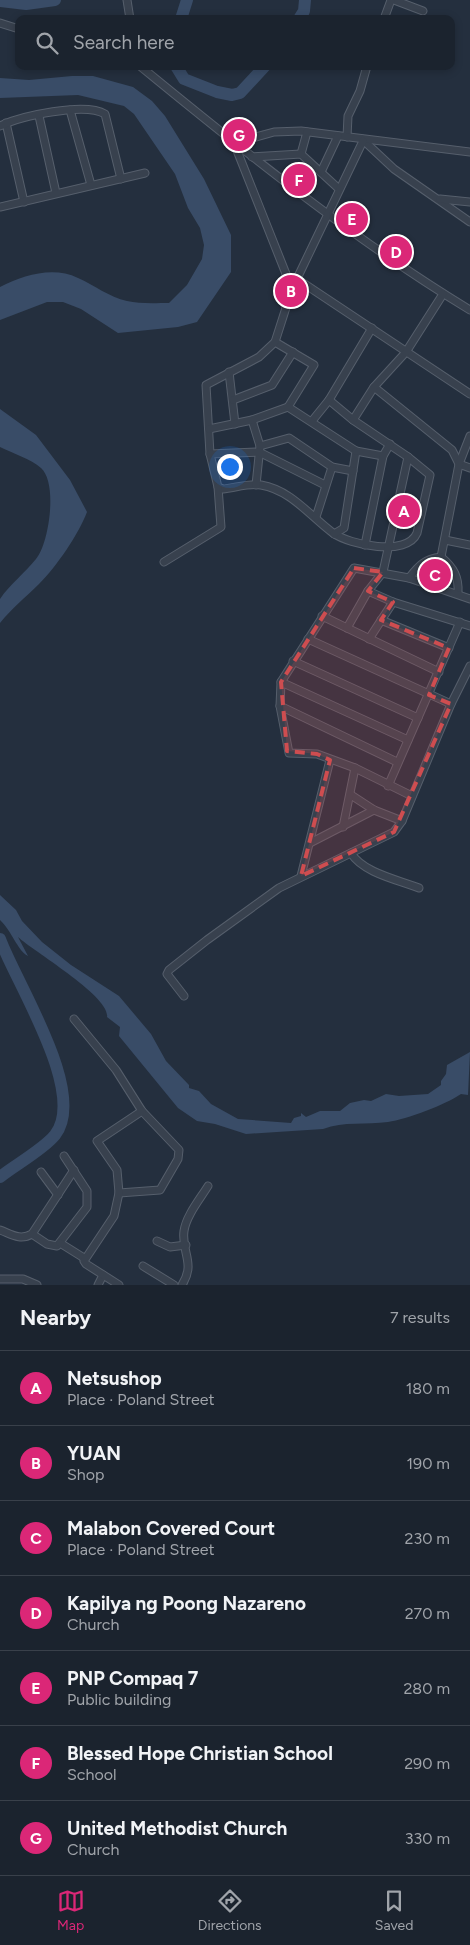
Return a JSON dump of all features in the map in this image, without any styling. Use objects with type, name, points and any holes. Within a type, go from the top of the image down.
[{"type":"street","points":[[127,0],[129,15]]},
{"type":"street","points":[[386,15],[393,0],[424,11]]},
{"type":"street","points":[[0,23],[15,28]]},
{"type":"street","points":[[145,70],[234,143],[327,213],[443,294],[470,310]]},
{"type":"street","points":[[347,137],[348,116],[360,91],[367,70]]},
{"type":"street","points":[[70,110],[91,185]]},
{"type":"street","points":[[24,202],[3,125],[39,116],[70,110],[98,110],[105,114],[122,179]]},
{"type":"street","points":[[39,116],[56,193]]},
{"type":"street","points":[[234,143],[274,132],[308,132],[470,152]]},
{"type":"street","points":[[301,154],[308,132]]},
{"type":"street","points":[[321,172],[338,136]]},
{"type":"street","points":[[164,562],[221,527],[218,487],[210,454],[206,385],[259,357],[274,342],[292,288],[298,279],[362,140]]},
{"type":"street","points":[[362,140],[394,168],[470,222]]},
{"type":"street","points":[[234,143],[292,288]]},
{"type":"street","points":[[252,157],[301,154],[339,189]]},
{"type":"street","points":[[0,207],[145,173]]},
{"type":"street","points":[[440,199],[470,202]]},
{"type":"street","points":[[298,279],[470,394]]},
{"type":"street","points":[[353,420],[374,387],[406,352],[443,294]]},
{"type":"street","points":[[312,422],[329,400],[372,328]]},
{"type":"street","points":[[209,429],[252,420],[288,407],[314,368],[312,362],[274,342]]},
{"type":"street","points":[[233,400],[272,386],[293,352]]},
{"type":"street","points":[[229,372],[235,424]]},
{"type":"street","points":[[374,387],[452,450],[459,464],[470,468]]},
{"type":"street","points":[[218,487],[222,489],[261,485],[292,498],[334,534],[365,544],[390,548],[415,538],[429,480],[427,471],[353,420],[329,400]]},
{"type":"street","points":[[288,407],[356,451],[383,456]]},
{"type":"street","points":[[252,420],[260,449],[256,485]]},
{"type":"street","points":[[441,557],[459,464],[470,436]]},
{"type":"street","points":[[210,454],[260,449],[289,438],[332,467],[354,471]]},
{"type":"street","points":[[365,544],[383,456],[390,444]]},
{"type":"street","points":[[260,449],[325,485]]},
{"type":"street","points":[[334,534],[344,528],[356,451]]},
{"type":"street","points":[[347,628],[368,591],[383,572],[390,548],[408,457]]},
{"type":"street","points":[[316,518],[332,467]]},
{"type":"street","points":[[445,540],[470,545]]},
{"type":"street","points":[[409,578],[420,563],[430,558],[441,557],[452,566],[459,581],[458,593]]},
{"type":"street","points":[[412,796],[388,786],[355,768],[317,754],[289,753],[280,706],[281,682],[354,568],[409,578],[458,593],[470,599]]},
{"type":"street","points":[[368,591],[393,602],[470,626]]},
{"type":"street","points":[[369,639],[393,602]]},
{"type":"street","points":[[322,616],[439,672]]},
{"type":"street","points":[[381,620],[448,648]]},
{"type":"street","points":[[388,786],[460,622]]},
{"type":"street","points":[[308,639],[451,704]]},
{"type":"street","points":[[293,661],[418,718]]},
{"type":"street","points":[[184,996],[167,974],[169,970],[206,940],[279,888],[394,832],[402,821],[451,704],[470,666]]},
{"type":"street","points":[[281,682],[408,740]]},
{"type":"street","points":[[280,706],[397,762]]},
{"type":"street","points":[[301,876],[330,760]]},
{"type":"street","points":[[342,827],[351,795],[355,768]]},
{"type":"street","points":[[351,795],[374,810],[402,821]]},
{"type":"street","points":[[310,843],[374,810]]},
{"type":"street","points":[[351,853],[356,861],[370,869],[419,888]]},
{"type":"street","points":[[74,1019],[116,1070],[142,1111],[175,1143],[179,1150],[178,1158],[160,1190],[119,1193]]},
{"type":"street","points":[[84,1258],[106,1230],[114,1216],[119,1193],[117,1170],[97,1141],[142,1111]]},
{"type":"street","points":[[32,1234],[52,1247],[60,1243],[87,1207],[87,1191],[64,1156]]},
{"type":"street","points":[[0,1230],[14,1236],[26,1237],[32,1234],[74,1170]]},
{"type":"street","points":[[42,1172],[58,1195]]},
{"type":"street","points":[[182,1285],[188,1273],[189,1259],[184,1231],[208,1186]]},
{"type":"street","points":[[156,1241],[170,1247],[186,1244]]},
{"type":"street","points":[[60,1243],[84,1258],[86,1264],[119,1285]]},
{"type":"street","points":[[143,1266],[174,1285]]},
{"type":"street","points":[[98,1285],[103,1275]]},
{"type":"street","points":[[0,1279],[23,1279],[37,1285]]},
{"type":"highlighted area","points":[[354,568],[383,572],[368,591],[393,602],[381,620],[449,648],[429,695],[451,704],[394,832],[301,876],[330,760],[317,754],[287,751],[281,682]]},
{"type":"water","points":[[93,76],[133,87],[152,101],[165,116],[204,179],[231,235],[231,272],[197,322],[178,327],[118,333],[81,309],[63,302],[47,302],[0,320],[0,287],[19,279],[49,272],[68,274],[120,299],[137,303],[169,303],[187,285],[202,259],[204,245],[200,228],[188,208],[175,174],[134,114],[124,106],[78,95],[0,98],[0,78],[29,80]]},
{"type":"water","points":[[0,409],[36,435],[70,480],[87,512],[73,540],[53,568],[0,623],[0,599],[8,588],[32,564],[41,551],[48,528],[50,499],[49,486],[41,468],[27,459],[0,447]]},
{"type":"water","points":[[0,895],[16,910],[22,921],[42,942],[71,965],[119,996],[151,1034],[166,1061],[189,1085],[189,1088],[199,1091],[211,1104],[238,1119],[291,1123],[294,1118],[301,1116],[301,1113],[306,1117],[320,1111],[340,1111],[350,1103],[364,1100],[371,1101],[386,1094],[399,1096],[428,1094],[441,1085],[441,1081],[446,1074],[447,1065],[470,1052],[468,1095],[461,1094],[436,1107],[388,1122],[339,1125],[323,1129],[246,1134],[215,1124],[197,1121],[178,1108],[119,1036],[120,1027],[107,1017],[105,1008],[97,998],[70,975],[18,937],[28,956],[24,953],[0,920]]},
{"type":"waterway","points":[[0,1],[26,4],[55,0]]},
{"type":"waterway","points":[[182,15],[187,0]]},
{"type":"waterway","points":[[302,15],[304,11],[305,0]]},
{"type":"waterway","points":[[178,70],[184,79],[217,92],[232,95],[240,93],[261,70]]},
{"type":"waterway","points":[[0,939],[46,1038],[63,1093],[63,1116],[55,1135],[37,1151],[0,1177]]},
{"type":"place","name":"United Methodist Church","points":[[239,135]]},
{"type":"place","name":"Blessed Hope Christian School","points":[[299,180]]},
{"type":"place","name":"PNP Compaq 7","points":[[352,219]]},
{"type":"place","name":"Kapilya ng Poong Nazareno","points":[[396,252]]},
{"type":"place","name":"YUAN","points":[[291,291]]},
{"type":"place","name":"Netsushop","points":[[404,511]]},
{"type":"place","name":"Malabon Covered Court","points":[[435,575]]}]
